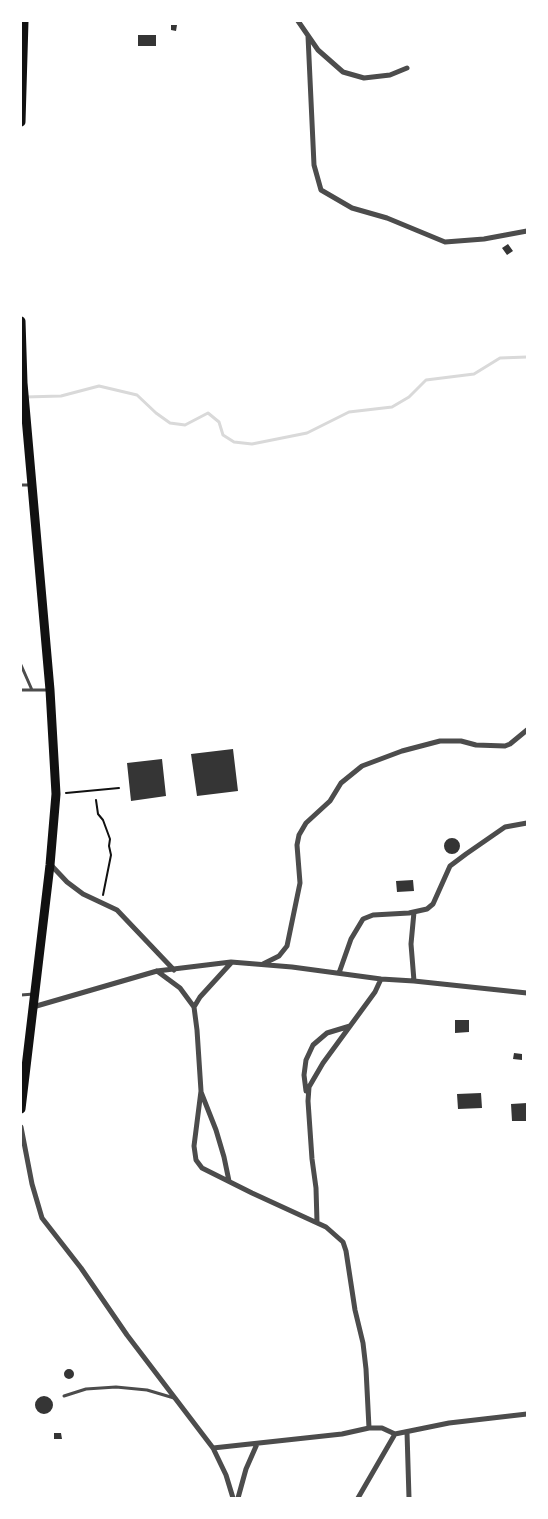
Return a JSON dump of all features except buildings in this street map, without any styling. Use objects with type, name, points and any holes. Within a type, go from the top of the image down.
[{"type":"main road","points":[[21,122],[24,21]]},
{"type":"main road","points":[[21,321],[24,392],[50,690],[56,794],[50,865],[21,1109]]},
{"type":"street","points":[[298,21],[318,50],[343,72],[364,78],[390,75],[407,68]]},
{"type":"street","points":[[308,36],[314,165],[321,190],[352,208],[386,218],[445,242],[484,239],[527,231]]},
{"type":"street","points":[[263,964],[279,956],[287,946],[300,883],[297,845],[299,835],[306,822],[330,801],[341,783],[362,766],[402,750],[440,741],[461,741],[476,745],[505,746],[527,730]]},
{"type":"street","points":[[339,972],[351,939],[363,919],[373,915],[414,912],[427,909],[433,904],[450,866],[505,827],[527,823]]},
{"type":"street","points":[[50,865],[67,882],[83,894],[116,910],[174,970]]},
{"type":"street","points":[[414,912],[411,944],[414,981]]},
{"type":"street","points":[[194,1007],[200,997],[231,962]]},
{"type":"street","points":[[33,1008],[157,971],[231,962],[527,993]]},
{"type":"street","points":[[157,971],[180,988],[194,1007],[198,1030],[201,1091],[194,1146],[196,1160],[202,1168],[326,1227],[343,1242],[346,1251],[351,1291],[361,1332],[366,1368],[369,1428]]},
{"type":"street","points":[[308,1104],[309,1088],[314,1078],[381,979]]},
{"type":"street","points":[[317,1222],[316,1188],[304,1075],[306,1060],[313,1045],[327,1033],[350,1026]]},
{"type":"street","points":[[201,1091],[216,1130],[224,1157],[228,1181]]},
{"type":"street","points":[[21,1127],[32,1184],[42,1218],[81,1268],[127,1335],[213,1448],[226,1475],[234,1498]]},
{"type":"street","points":[[213,1448],[356,1432],[369,1428],[382,1428],[395,1434],[449,1423],[527,1414]]},
{"type":"street","points":[[408,1432],[408,1498]]},
{"type":"street","points":[[358,1498],[395,1434]]},
{"type":"street","points":[[238,1498],[246,1469],[257,1444]]},
{"type":"lane","points":[[21,485],[33,486]]},
{"type":"lane","points":[[21,665],[32,690]]},
{"type":"lane","points":[[21,690],[50,690]]},
{"type":"lane","points":[[21,996],[35,994]]},
{"type":"lane","points":[[64,1396],[86,1389],[124,1388],[147,1390],[175,1398]]},
{"type":"path","points":[[56,794],[119,788]]},
{"type":"path","points":[[96,800],[98,814],[103,820],[110,839],[111,855],[101,902]]},
{"type":"waterway","points":[[25,397],[61,396],[99,386],[137,395],[170,423],[185,425],[208,413],[219,422],[223,435],[234,442],[252,444],[307,433],[349,412],[392,407],[409,397],[426,380],[474,374],[500,358],[527,357]]}]
